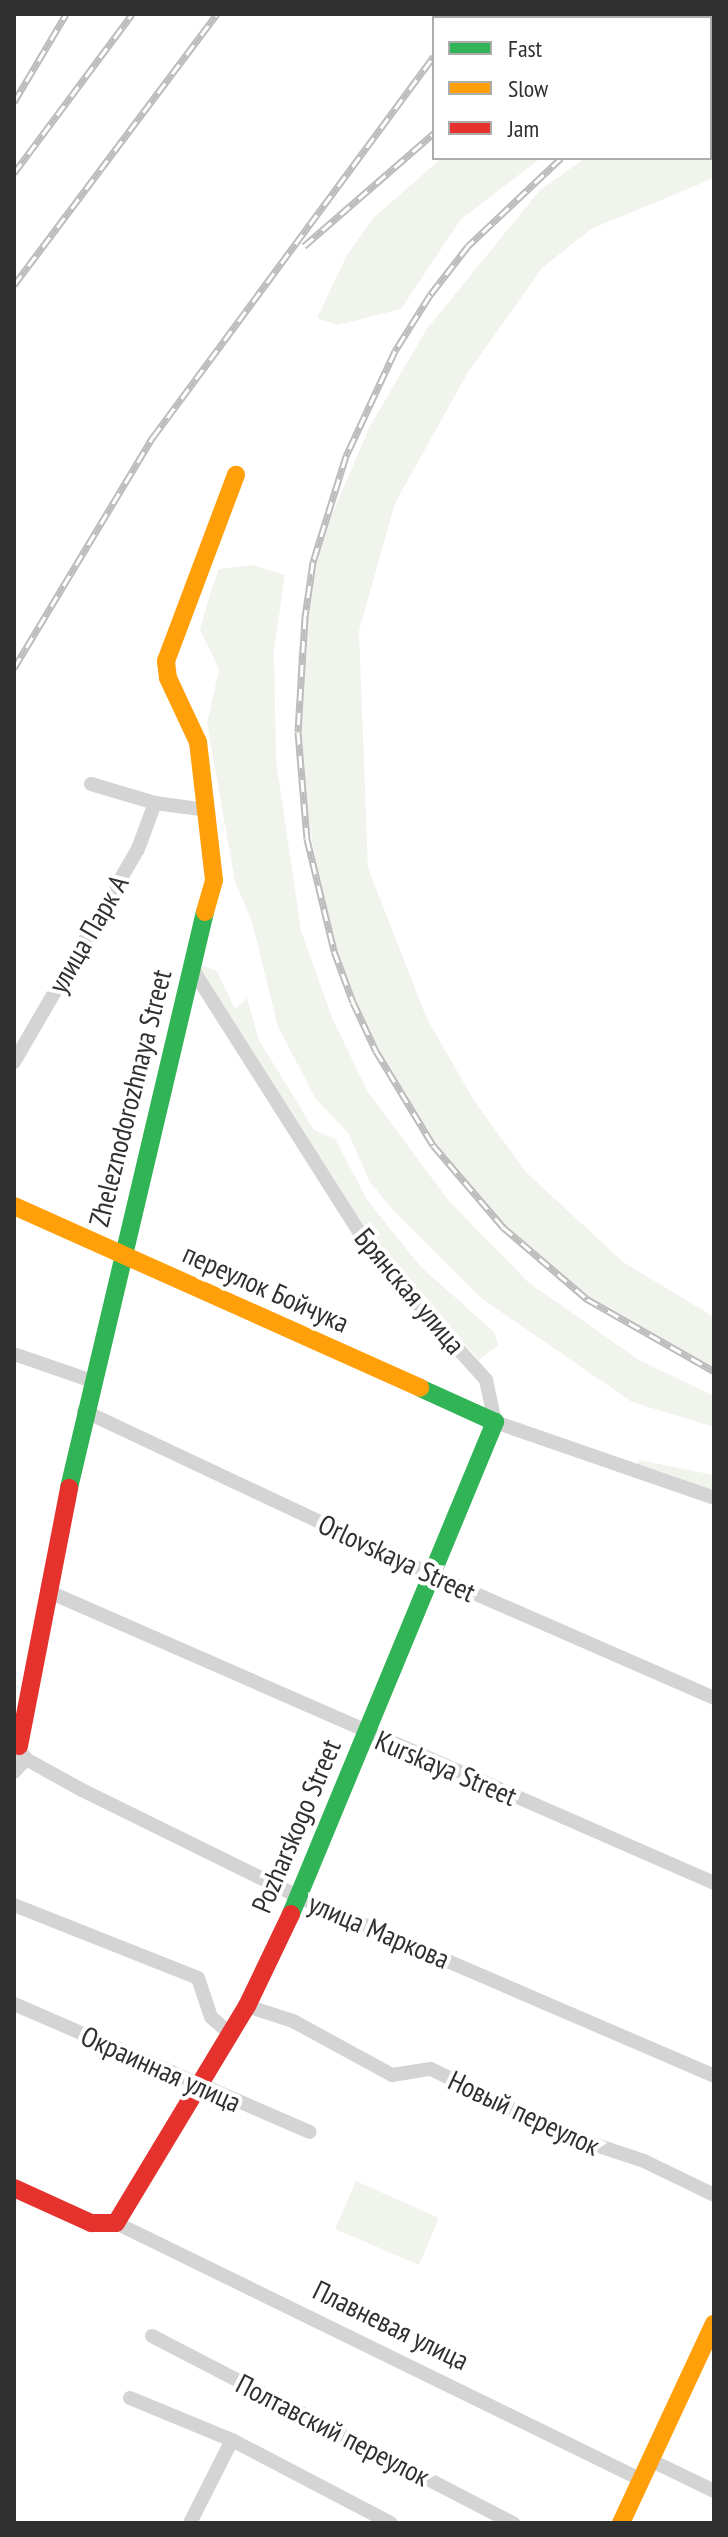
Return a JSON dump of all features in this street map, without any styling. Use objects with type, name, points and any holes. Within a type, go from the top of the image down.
[{"type":"street","name":"Zheleznodorozhnaya Street","points":[[20,1749],[47,1591],[84,1411],[95,1382],[122,1254],[214,880],[198,742],[168,678],[166,661],[236,475]]},
{"type":"street","points":[[91,784],[155,803],[206,810]]},
{"type":"street","name":"улица Парк А","points":[[14,1062],[138,849],[155,803]]},
{"type":"street","name":"Брянская улица","points":[[191,967],[375,1257],[486,1380],[495,1422]]},
{"type":"street","name":"переулок Бойчука","points":[[14,1206],[495,1422]]},
{"type":"street","points":[[14,1354],[95,1382]]},
{"type":"street","name":"Orlovskaya Street","points":[[84,1411],[435,1576],[714,1698]]},
{"type":"street","points":[[495,1422],[714,1498]]},
{"type":"street","name":"Pozharskogo Street","points":[[110,2224],[227,2031],[247,2006],[299,1897],[365,1733],[435,1576],[495,1422]]},
{"type":"street","name":"Kurskaya Street","points":[[47,1591],[365,1733],[714,1883]]},
{"type":"street","points":[[14,1772],[20,1749]]},
{"type":"street","name":"улица Маркова","points":[[20,1749],[299,1897],[714,2076]]},
{"type":"street","points":[[14,1905],[198,1978],[211,2017],[227,2031]]},
{"type":"street","name":"Окраинная улица","points":[[14,2004],[196,2086],[310,2132]]},
{"type":"street","name":"Новый переулок","points":[[247,2006],[293,2021],[392,2075],[431,2069],[566,2135],[644,2161],[714,2195]]},
{"type":"street","name":"Плавневая улица","points":[[14,2188],[110,2224],[640,2479]]},
{"type":"street","points":[[621,2523],[714,2324]]},
{"type":"street","name":"Полтавский переулок","points":[[152,2336],[513,2523]]},
{"type":"street","points":[[130,2398],[232,2440],[391,2523]]},
{"type":"street","points":[[190,2523],[232,2440]]},
{"type":"street","points":[[650,2460],[714,2491]]},
{"type":"shaded area","points":[[714,86],[714,178],[591,229],[542,268],[467,374],[395,503],[359,631],[368,868],[427,1019],[475,1102],[526,1172],[623,1262],[714,1317],[714,1368],[594,1301],[518,1244],[457,1177],[390,1077],[359,1016],[328,928],[296,751],[298,654],[318,547],[369,428],[426,330],[540,190],[582,160],[712,160]]},
{"type":"shaded area","points":[[440,160],[538,160],[461,219],[401,309],[338,325],[317,318],[346,257],[373,218]]},
{"type":"shaded area","points":[[252,565],[285,575],[274,650],[276,760],[301,931],[333,1020],[368,1092],[448,1200],[528,1282],[639,1360],[714,1396],[714,1427],[632,1402],[481,1298],[393,1210],[370,1182],[348,1133],[316,1099],[278,1027],[252,922],[235,881],[207,724],[219,669],[200,630],[209,597],[219,569]]},
{"type":"shaded area","points":[[200,965],[217,971],[235,1009],[247,998],[259,1040],[314,1130],[335,1139],[368,1201],[420,1266],[494,1332],[498,1345],[479,1360],[374,1242],[200,974]]},
{"type":"shaded area","points":[[639,1460],[714,1475],[714,1494],[636,1469]]},
{"type":"shaded area","points":[[356,2181],[439,2218],[419,2265],[335,2229]]},
{"type":"railway","points":[[14,102],[66,14]]},
{"type":"railway","points":[[14,173],[132,14]]},
{"type":"railway","points":[[14,285],[217,14]]},
{"type":"railway","points":[[582,16],[585,14]]},
{"type":"railway","points":[[602,16],[606,14]]},
{"type":"railway","points":[[14,668],[153,437],[432,59]]},
{"type":"railway","points":[[304,246],[432,135]]},
{"type":"railway","points":[[559,160],[468,246],[430,295],[395,351],[346,456],[313,562],[305,617],[298,732],[307,839],[334,951],[353,1002],[376,1051],[433,1145],[503,1227],[587,1299],[714,1371]]},
{"type":"traffic: fast","points":[[69,1488],[205,912]]},
{"type":"traffic: fast","points":[[291,1914],[495,1422],[420,1388]]},
{"type":"traffic: slow","points":[[205,912],[214,880],[198,742],[168,678],[166,661],[236,475]]},
{"type":"traffic: slow","points":[[14,1206],[420,1388]]},
{"type":"traffic: slow","points":[[621,2523],[714,2324]]},
{"type":"traffic: jam","points":[[19,1746],[69,1488]]},
{"type":"traffic: jam","points":[[14,2188],[91,2223],[116,2223],[247,2006],[291,1914]]}]
